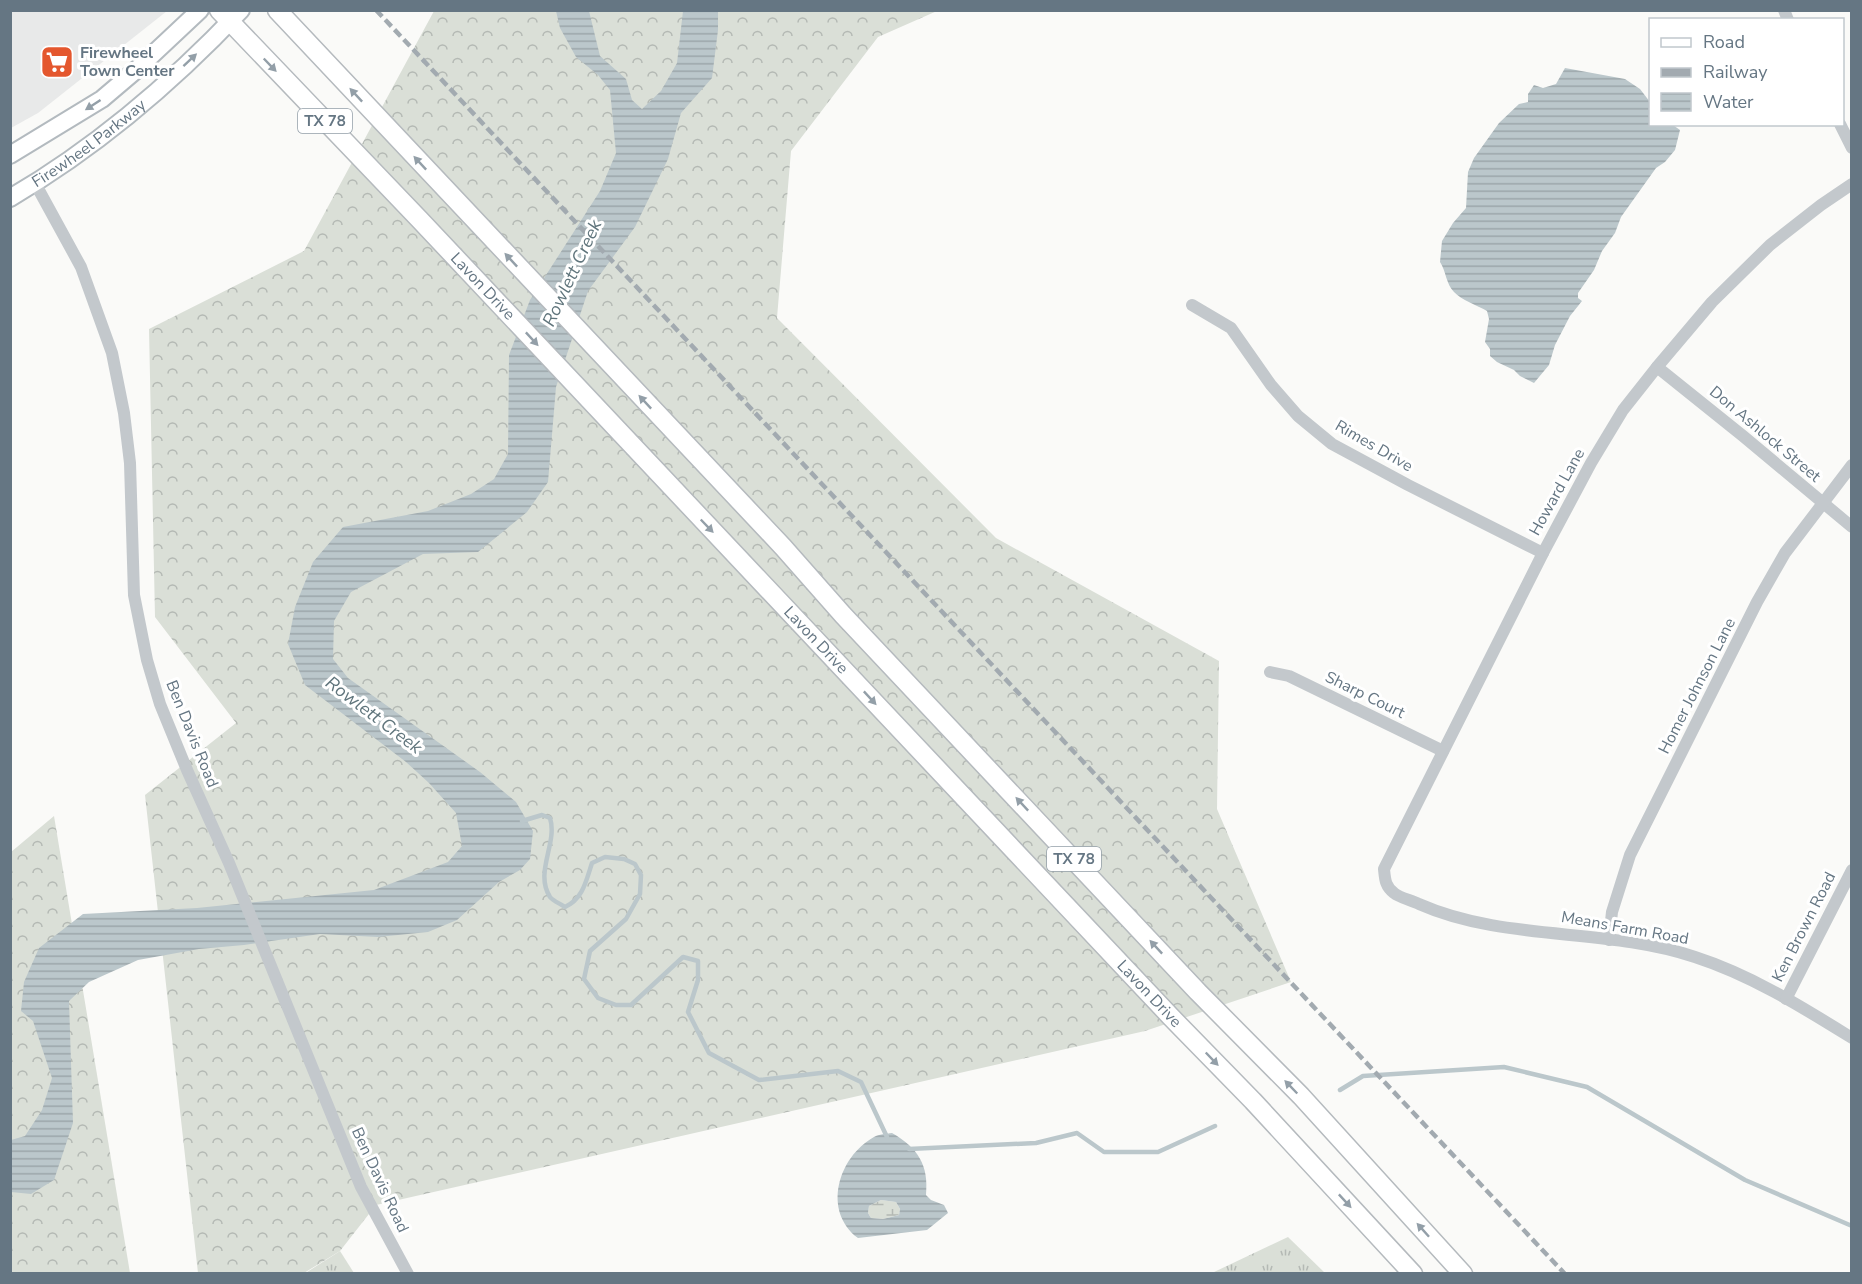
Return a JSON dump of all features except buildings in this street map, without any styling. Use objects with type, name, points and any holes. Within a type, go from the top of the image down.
[{"type":"main road","name":"Firewheel Parkway","points":[[10,155],[102,99],[135,72],[200,10]]},
{"type":"main road","name":"TX 78","points":[[277,10],[1198,992],[1301,1096],[1463,1274]]},
{"type":"main road","name":"Firewheel Parkway","points":[[10,198],[85,150],[135,111],[230,14]]},
{"type":"main road","name":"Lavon Drive","points":[[230,14],[420,220],[1171,1017],[1253,1101],[1413,1274]]},
{"type":"street","points":[[1841,126],[1851,148]]},
{"type":"street","name":"Ben Davis Road","points":[[35,183],[81,267],[98,307],[112,353],[129,453],[132,558],[139,625],[160,704],[229,863],[361,1187],[408,1274]]},
{"type":"street","name":"Howard Lane","points":[[1385,882],[1384,869],[1443,751],[1543,553],[1591,463],[1623,410],[1712,302],[1770,245],[1851,184]]},
{"type":"street","name":"Rimes Drive","points":[[1192,305],[1231,328],[1271,385],[1299,416],[1332,444],[1543,553]]},
{"type":"street","name":"Don Ashlock Street","points":[[1657,367],[1851,527]]},
{"type":"street","name":"Homer Johnson Lane","points":[[1609,940],[1612,912],[1630,855],[1758,602],[1785,553],[1851,465]]},
{"type":"street","name":"Sharp Court","points":[[1270,672],[1288,676],[1443,751]]},
{"type":"street","name":"Ken Brown Road","points":[[1786,999],[1851,870]]},
{"type":"street","name":"Means Farm Road","points":[[1385,882],[1394,893],[1444,914],[1481,923],[1656,947],[1695,957],[1746,978],[1851,1038]]},
{"type":"shaded area","name":"Firewheel Town Center","points":[[11,10],[167,11],[38,113],[11,128]]},
{"type":"green space","points":[[434,11],[937,11],[878,37],[791,151],[777,318],[996,538],[1219,661],[1217,809],[1291,982],[1145,1031],[376,1205],[340,1251],[304,1273],[198,1273],[145,795],[236,723],[155,617],[149,329],[304,251]]},
{"type":"green space","points":[[54,816],[130,1273],[11,1274],[11,852]]},
{"type":"green space","points":[[881,1200],[896,1202],[900,1209],[899,1215],[883,1219],[871,1218],[868,1213],[869,1206]]},
{"type":"green space","points":[[1288,1237],[1325,1273],[1212,1273]]},
{"type":"green space","points":[[340,1251],[354,1273],[304,1274]]},
{"type":"water","name":"Rowlett Creek","points":[[556,11],[589,11],[600,56],[626,79],[632,100],[642,109],[661,91],[677,63],[683,11],[718,11],[712,78],[681,113],[668,159],[635,227],[588,291],[556,387],[548,482],[527,512],[478,552],[423,554],[351,592],[334,621],[333,659],[348,678],[480,772],[516,802],[533,831],[530,859],[520,870],[499,882],[457,920],[428,932],[378,937],[320,934],[199,949],[138,960],[89,982],[69,1001],[73,1123],[54,1180],[31,1194],[11,1192],[11,1140],[25,1136],[42,1110],[52,1078],[33,1021],[21,1011],[24,982],[39,948],[83,914],[197,908],[374,890],[448,862],[462,846],[456,813],[406,762],[305,685],[288,644],[295,607],[313,562],[343,527],[428,511],[471,494],[494,479],[508,454],[509,355],[530,300],[600,191],[616,153],[610,90],[598,75],[576,57],[560,28]]},
{"type":"water","points":[[1565,68],[1625,79],[1640,89],[1649,101],[1649,126],[1674,126],[1680,130],[1675,150],[1665,162],[1656,168],[1621,217],[1615,233],[1578,293],[1578,298],[1582,301],[1570,316],[1555,345],[1549,365],[1534,383],[1490,356],[1490,349],[1485,342],[1489,319],[1487,311],[1461,298],[1451,289],[1440,262],[1442,241],[1466,208],[1468,172],[1474,158],[1499,123],[1519,104],[1528,102],[1528,94],[1534,85],[1543,88],[1556,84]]},
{"type":"water","points":[[892,1133],[909,1145],[920,1158],[926,1175],[926,1195],[931,1200],[944,1205],[948,1213],[927,1230],[858,1238],[847,1227],[840,1214],[839,1185],[851,1157],[861,1146],[876,1136]],"holes":[[[881,1200],[896,1202],[900,1209],[899,1215],[883,1219],[871,1218],[868,1213],[869,1206]]]},
{"type":"waterway","points":[[522,821],[542,815],[550,818],[552,828],[544,878],[550,897],[565,907],[580,894],[592,863],[605,857],[624,859],[635,864],[641,875],[640,894],[626,919],[590,951],[584,979],[598,998],[616,1005],[631,1005],[683,957],[698,961],[698,980],[688,1012],[709,1053],[759,1080],[838,1071],[861,1082],[887,1137]]},
{"type":"waterway","points":[[1340,1090],[1363,1076],[1504,1067],[1587,1087],[1745,1180],[1852,1226]]},
{"type":"waterway","points":[[909,1149],[1036,1143],[1077,1133],[1104,1152],[1158,1152],[1215,1126]]},
{"type":"railway","points":[[376,10],[1565,1274]]},
{"type":"place","name":"Firewheel Town Center","points":[[57,62]]}]
